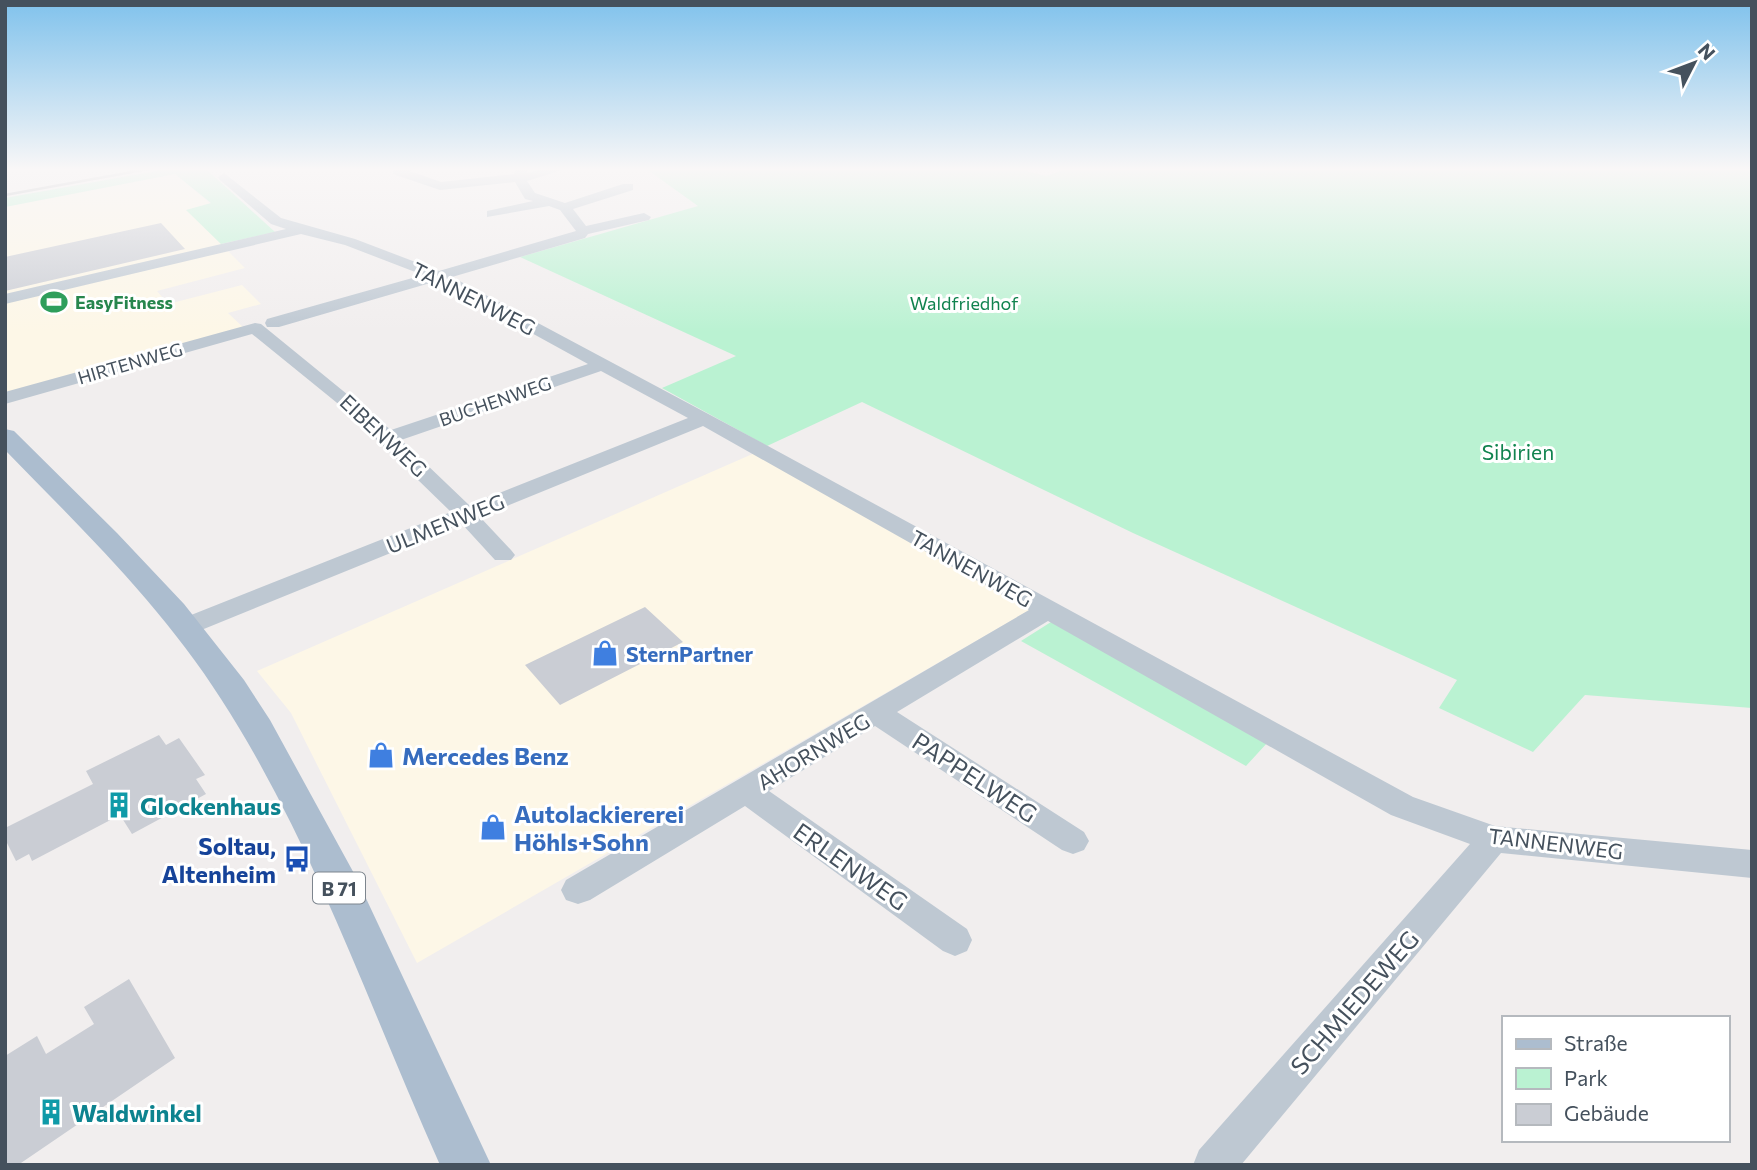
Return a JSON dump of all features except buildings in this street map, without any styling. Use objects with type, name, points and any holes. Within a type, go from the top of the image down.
[{"type":"main road","name":"B 71","points":[[5,436],[122,555],[185,627],[257,728],[315,836],[466,1165]]},
{"type":"street","name":"TANNENWEG","points":[[280,223],[350,242],[439,276],[704,419],[1402,806],[1494,839],[1752,864]]},
{"type":"street","points":[[577,223],[583,230]]},
{"type":"street","name":"HIRTENWEG","points":[[5,398],[571,239],[583,230],[621,223]]},
{"type":"street","points":[[5,299],[300,230]]},
{"type":"street","name":"EIBENWEG","points":[[264,326],[306,366],[390,437],[467,514],[503,555]]},
{"type":"street","name":"BUCHENWEG","points":[[390,437],[601,365]]},
{"type":"street","name":"ULMENWEG","points":[[185,627],[704,419]]},
{"type":"street","name":"AHORNWEG","points":[[578,890],[1047,610]]},
{"type":"street","name":"PAPPELWEG","points":[[877,713],[1073,841]]},
{"type":"street","name":"ERLENWEG","points":[[747,791],[955,940]]},
{"type":"street","name":"SCHMIEDEWEG","points":[[1214,1165],[1494,839]]},
{"type":"shaded area","points":[[5,223],[200,223],[245,268],[157,291],[168,304],[242,285],[261,304],[228,313],[245,329],[5,396]]},
{"type":"shaded area","points":[[757,452],[1033,608],[417,963],[291,713],[257,671]]},
{"type":"green space","points":[[199,223],[265,223],[275,232],[221,244]]},
{"type":"green space","name":"Sibirien","points":[[640,223],[1752,223],[1752,708],[1585,695],[1533,752],[1439,708],[1457,680],[1133,533],[862,402],[767,446],[662,388],[736,356],[520,257]]},
{"type":"green space","points":[[1051,622],[1268,742],[1246,766],[1021,641]]},
{"type":"place","name":"EasyFitness","points":[[54,302]]},
{"type":"place","name":"SternPartner","points":[[605,653]]},
{"type":"place","name":"Mercedes Benz","points":[[381,755]]},
{"type":"place","name":"Glockenhaus","points":[[119,805]]},
{"type":"place","name":"Autolackiererei Höhls+Sohn","points":[[493,827]]},
{"type":"place","name":"Soltau, Altenheim","points":[[297,859]]},
{"type":"place","name":"Waldwinkel","points":[[51,1112]]},
{"type":"park label","name":"Waldfriedhof","points":[[964,303]]}]
